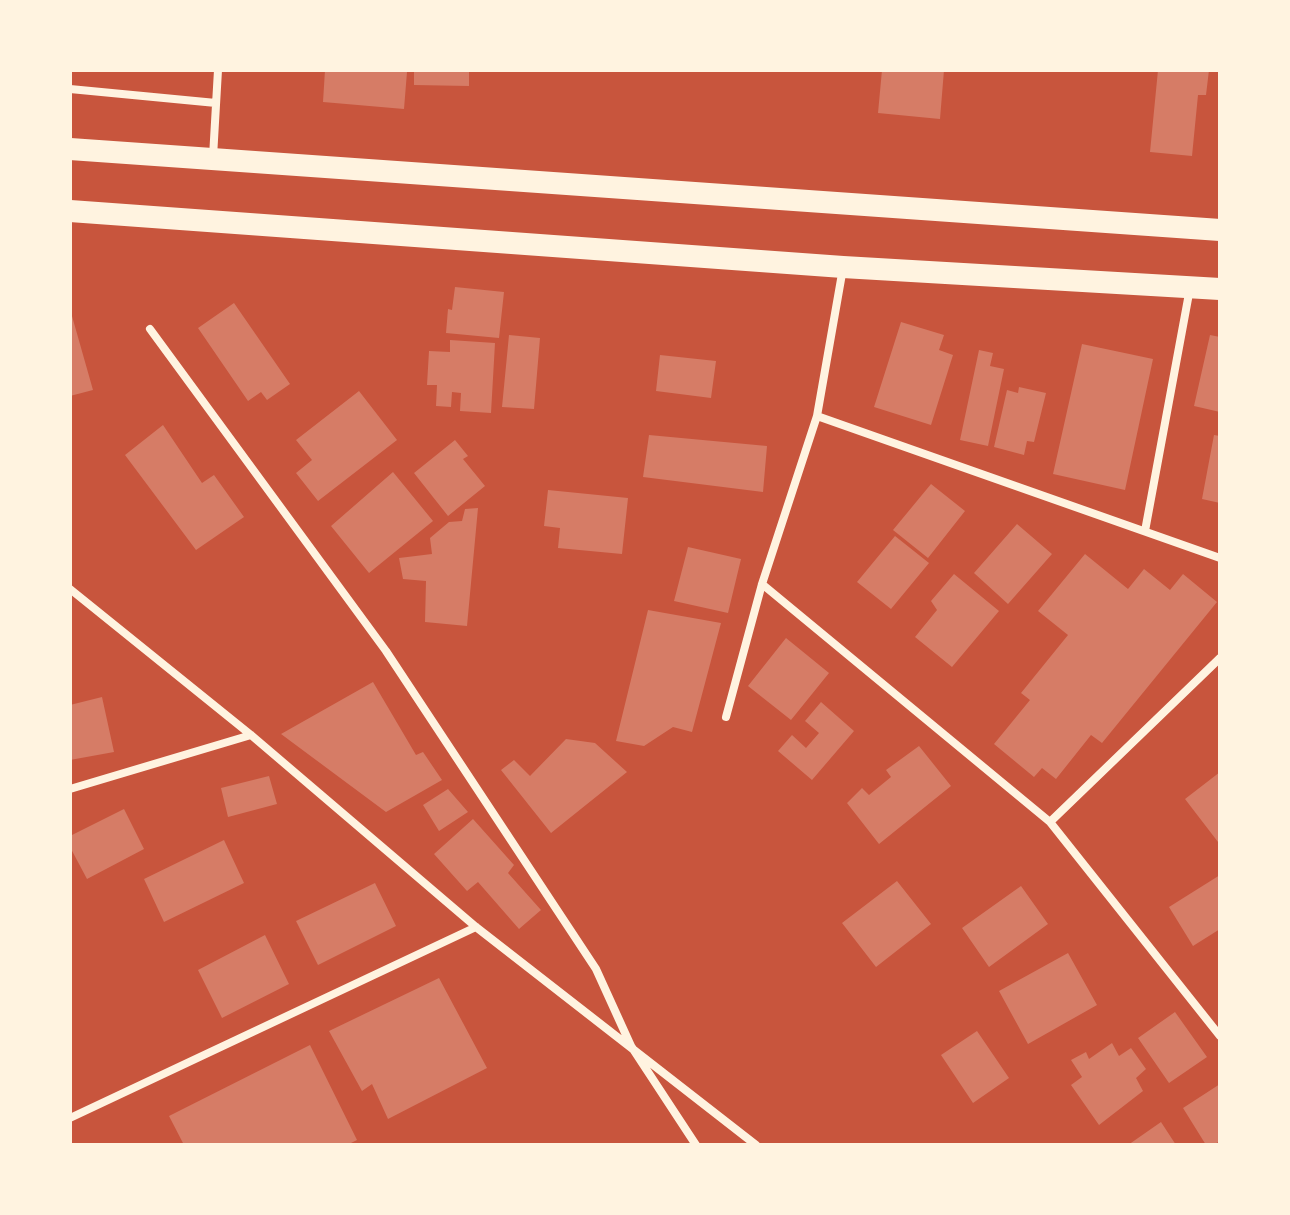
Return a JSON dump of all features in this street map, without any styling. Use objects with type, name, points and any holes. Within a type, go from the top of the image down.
[{"type":"highway","points":[[70,149],[1220,230]]},
{"type":"highway","points":[[70,211],[843,267],[1220,289]]},
{"type":"street","points":[[213,159],[218,70]]},
{"type":"street","points":[[70,89],[216,103]]},
{"type":"street","points":[[726,717],[762,584],[817,416],[843,267]]},
{"type":"street","points":[[1145,531],[1190,288]]},
{"type":"street","points":[[150,329],[386,651],[596,969],[631,1046],[696,1145]]},
{"type":"street","points":[[817,416],[1220,558]]},
{"type":"street","points":[[762,584],[1050,822],[1220,1036]]},
{"type":"street","points":[[70,589],[251,735],[476,927],[756,1145]]},
{"type":"street","points":[[1050,822],[1220,658]]},
{"type":"street","points":[[70,789],[251,735]]},
{"type":"street","points":[[70,1118],[476,927]]},
{"type":"building","points":[[325,70],[407,72],[404,109],[323,102]]},
{"type":"building","points":[[414,70],[469,70],[469,86],[414,85]]},
{"type":"building","points":[[882,70],[944,70],[940,119],[878,113]]},
{"type":"building","points":[[1158,70],[1209,70],[1206,95],[1198,95],[1192,156],[1150,152]]},
{"type":"building","points":[[455,287],[504,292],[499,338],[446,333],[448,309],[452,310]]},
{"type":"building","points":[[234,303],[290,384],[267,400],[261,392],[248,401],[198,328]]},
{"type":"building","points":[[70,309],[93,390],[70,396]]},
{"type":"building","points":[[901,322],[944,335],[939,350],[953,355],[931,425],[874,407]]},
{"type":"building","points":[[509,335],[540,338],[534,409],[502,407]]},
{"type":"building","points":[[1210,335],[1220,337],[1220,412],[1194,406]]},
{"type":"building","points":[[450,340],[495,343],[491,413],[460,411],[461,393],[452,392],[451,407],[436,406],[437,385],[427,385],[429,351],[450,352]]},
{"type":"building","points":[[1082,344],[1153,359],[1125,490],[1053,474]]},
{"type":"building","points":[[979,350],[993,353],[990,366],[1004,369],[988,446],[960,440]]},
{"type":"building","points":[[660,355],[716,361],[711,398],[656,391]]},
{"type":"building","points":[[1019,387],[1046,393],[1034,442],[1027,441],[1024,455],[994,447],[1007,390],[1018,393]]},
{"type":"building","points":[[359,391],[397,440],[318,501],[296,473],[312,460],[296,440]]},
{"type":"building","points":[[163,425],[202,483],[214,475],[244,517],[196,550],[125,455]]},
{"type":"building","points":[[649,435],[767,446],[763,492],[643,477]]},
{"type":"building","points":[[1214,435],[1220,436],[1220,503],[1202,499]]},
{"type":"building","points":[[455,440],[468,456],[463,459],[485,486],[448,516],[414,473]]},
{"type":"building","points":[[393,472],[433,521],[369,573],[331,526]]},
{"type":"building","points":[[931,484],[965,511],[928,558],[893,530]]},
{"type":"building","points":[[548,490],[628,498],[622,554],[558,548],[560,528],[544,526]]},
{"type":"building","points":[[478,508],[467,626],[425,622],[426,581],[403,579],[399,558],[432,554],[430,538],[449,522],[462,521],[465,509]]},
{"type":"building","points":[[1017,524],[1052,554],[1008,604],[974,573]]},
{"type":"building","points":[[895,536],[929,563],[891,609],[857,582]]},
{"type":"building","points":[[688,547],[741,559],[728,613],[674,601]]},
{"type":"building","points":[[1085,554],[1128,589],[1144,569],[1170,590],[1183,574],[1217,602],[1102,743],[1091,735],[1056,779],[1042,768],[1034,777],[994,744],[1030,700],[1021,693],[1068,635],[1038,611]]},
{"type":"building","points":[[954,574],[999,611],[952,667],[915,637],[937,610],[931,601]]},
{"type":"building","points":[[648,610],[721,623],[692,732],[673,727],[644,746],[616,741]]},
{"type":"building","points":[[786,638],[829,673],[791,720],[748,686]]},
{"type":"building","points":[[373,682],[416,755],[423,752],[442,780],[386,812],[281,734]]},
{"type":"building","points":[[102,697],[114,752],[70,760],[70,705]]},
{"type":"building","points":[[821,702],[854,731],[812,780],[778,751],[792,735],[806,748],[819,733],[805,721]]},
{"type":"building","points":[[566,739],[595,743],[627,772],[551,833],[501,770],[514,760],[530,776]]},
{"type":"building","points":[[919,746],[951,786],[879,844],[847,803],[862,788],[869,795],[891,777],[886,770]]},
{"type":"building","points":[[1220,772],[1220,840],[1218,842],[1185,799]]},
{"type":"building","points":[[269,776],[277,804],[228,817],[221,788]]},
{"type":"building","points":[[448,789],[468,812],[439,831],[423,805]]},
{"type":"building","points":[[124,809],[144,849],[87,879],[70,847],[70,836]]},
{"type":"building","points":[[473,819],[514,865],[508,873],[541,910],[519,929],[478,882],[467,891],[434,854]]},
{"type":"building","points":[[224,840],[244,883],[164,922],[144,879]]},
{"type":"building","points":[[1220,875],[1220,929],[1193,946],[1169,907]]},
{"type":"building","points":[[897,881],[931,924],[876,967],[842,923]]},
{"type":"building","points":[[375,883],[396,926],[318,965],[296,921]]},
{"type":"building","points":[[1021,886],[1048,924],[989,967],[962,928]]},
{"type":"building","points":[[265,935],[289,984],[222,1018],[198,970]]},
{"type":"building","points":[[1068,953],[1097,1005],[1028,1044],[999,991]]},
{"type":"building","points":[[439,978],[487,1068],[388,1119],[372,1084],[362,1091],[329,1031]]},
{"type":"building","points":[[1175,1012],[1207,1057],[1169,1083],[1138,1038]]},
{"type":"building","points":[[977,1031],[1009,1078],[973,1103],[941,1055]]},
{"type":"building","points":[[1112,1043],[1119,1056],[1131,1048],[1146,1069],[1136,1078],[1143,1091],[1099,1125],[1071,1085],[1082,1077],[1071,1060],[1086,1052],[1089,1059]]},
{"type":"building","points":[[310,1045],[357,1140],[347,1145],[184,1145],[169,1116]]},
{"type":"building","points":[[1220,1084],[1220,1141],[1206,1145],[1183,1108]]},
{"type":"building","points":[[1161,1122],[1176,1145],[1128,1145]]}]
